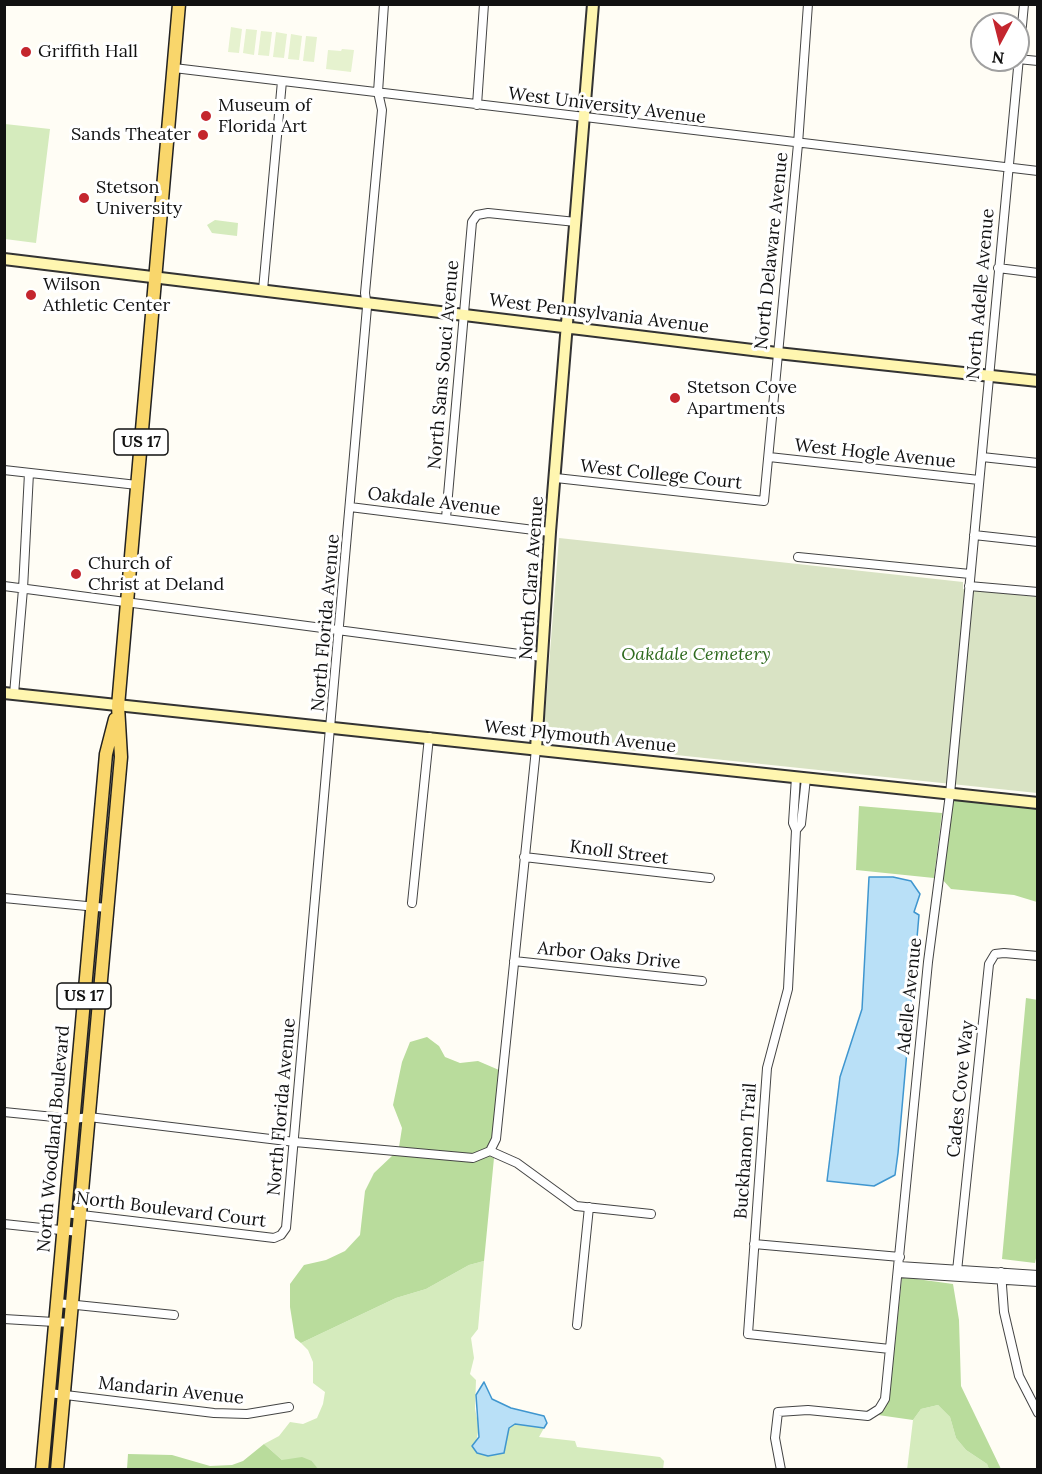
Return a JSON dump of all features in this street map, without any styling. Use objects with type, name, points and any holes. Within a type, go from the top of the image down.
[{"type":"main road","name":"North Woodland Boulevard","points":[[42,1470],[106,754],[118,706],[128,602],[179,4]]},
{"type":"main road","name":"North Woodland Boulevard","points":[[57,1470],[121,757],[118,706]]},
{"type":"street","name":"North Florida Avenue","points":[[274,1238],[281,1235],[286,1228],[332,727],[382,110],[378,92],[384,4]]},
{"type":"street","points":[[477,105],[484,4]]},
{"type":"street","name":"North Clara Avenue","points":[[489,1151],[496,1139],[537,749],[550,532],[593,4]]},
{"type":"street","name":"North Delaware Avenue","points":[[764,501],[798,144],[808,4]]},
{"type":"street","name":"West University Avenue","points":[[174,68],[585,119],[1038,171]]},
{"type":"street","name":"North Adelle Avenue","points":[[969,586],[1017,72]]},
{"type":"street","points":[[263,290],[282,81]]},
{"type":"street","name":"North Sans Souci Avenue","points":[[446,518],[472,222],[477,216],[488,213],[576,222]]},
{"type":"street","name":"West Pennsylvania Avenue","points":[[4,259],[777,353],[1038,381]]},
{"type":"street","points":[[998,268],[1038,273]]},
{"type":"street","name":"West Hogle Avenue","points":[[769,457],[979,480]]},
{"type":"street","name":"West Hogle Avenue","points":[[981,457],[1038,463]]},
{"type":"street","points":[[4,470],[137,485]]},
{"type":"street","points":[[9,693],[23,589],[29,473]]},
{"type":"street","name":"West College Court","points":[[556,478],[764,501]]},
{"type":"street","name":"Oakdale Avenue","points":[[350,507],[550,532]]},
{"type":"street","points":[[974,534],[1038,542]]},
{"type":"street","points":[[798,557],[970,574]]},
{"type":"street","points":[[4,586],[542,657]]},
{"type":"street","points":[[969,586],[1038,592]]},
{"type":"street","name":"Adelle Avenue","points":[[781,1470],[775,1438],[778,1412],[808,1410],[862,1416],[874,1414],[885,1399],[928,962],[950,794],[969,586]]},
{"type":"street","name":"West Plymouth Avenue","points":[[9,693],[1038,803]]},
{"type":"street","points":[[412,903],[429,737]]},
{"type":"street","name":"Buckhanon Trail","points":[[801,778],[793,823],[796,830],[788,988],[766,1068],[748,1334],[891,1349]]},
{"type":"street","name":"Knoll Street","points":[[524,857],[710,878]]},
{"type":"street","points":[[4,898],[107,908]]},
{"type":"street","name":"Cades Cove Way","points":[[957,1271],[989,964],[995,954],[1004,952],[1038,956]]},
{"type":"street","name":"Arbor Oaks Drive","points":[[514,961],[702,981]]},
{"type":"street","points":[[4,1112],[74,1119],[89,1117],[295,1142],[473,1158],[489,1151],[517,1163],[576,1206],[651,1214]]},
{"type":"street","points":[[577,1325],[589,1207]]},
{"type":"street","name":"North Boulevard Court","points":[[65,1213],[274,1238]]},
{"type":"street","points":[[4,1224],[79,1232]]},
{"type":"street","points":[[754,1244],[900,1257]]},
{"type":"street","points":[[899,1269],[957,1271],[1038,1282]]},
{"type":"street","points":[[899,1269],[1000,1276],[1038,1275]]},
{"type":"street","points":[[1000,1276],[1004,1312],[1019,1376],[1038,1413]]},
{"type":"street","points":[[57,1303],[174,1315]]},
{"type":"street","points":[[4,1319],[70,1323]]},
{"type":"street","name":"Mandarin Avenue","points":[[49,1393],[214,1413],[247,1414],[290,1407]]},
{"type":"green space","points":[[231,27],[242,29],[239,53],[228,52]]},
{"type":"green space","points":[[246,29],[257,30],[254,55],[243,53]]},
{"type":"green space","points":[[261,31],[272,32],[269,56],[258,55]]},
{"type":"green space","points":[[276,32],[287,34],[284,58],[273,57]]},
{"type":"green space","points":[[291,34],[302,36],[299,60],[288,59]]},
{"type":"green space","points":[[306,36],[317,37],[314,62],[303,61]]},
{"type":"green space","points":[[342,49],[354,50],[351,72],[326,69],[328,50],[341,51]]},
{"type":"green space","points":[[5,124],[50,129],[36,243],[5,239]]},
{"type":"green space","points":[[215,220],[238,223],[237,236],[212,233],[207,225]]},
{"type":"green space","name":"Oakdale Cemetery","points":[[559,538],[963,582],[963,589],[1037,597],[1037,793],[543,741]]},
{"type":"green space","points":[[953,798],[1037,807],[1037,902],[1014,895],[951,889],[941,878]]},
{"type":"green space","points":[[859,806],[942,813],[934,878],[856,870]]},
{"type":"green space","points":[[1026,998],[1038,1000],[1038,1249],[1035,1263],[1002,1259]]},
{"type":"green space","points":[[427,1037],[439,1046],[445,1057],[460,1063],[478,1061],[499,1070],[492,1137],[487,1149],[473,1154],[399,1147],[402,1128],[393,1105],[402,1062],[410,1042]]},
{"type":"green space","points":[[393,1155],[473,1162],[489,1156],[494,1158],[484,1261],[469,1265],[426,1289],[396,1298],[301,1343],[295,1338],[290,1307],[290,1284],[304,1265],[326,1260],[345,1251],[360,1235],[365,1191],[374,1173]]},
{"type":"green space","points":[[484,1261],[478,1329],[471,1338],[474,1358],[470,1374],[476,1380],[475,1409],[479,1428],[476,1442],[504,1453],[509,1428],[515,1424],[535,1426],[544,1428],[539,1437],[575,1441],[577,1447],[660,1457],[664,1461],[663,1470],[318,1470],[312,1461],[282,1460],[264,1444],[279,1436],[290,1422],[303,1424],[317,1418],[323,1404],[325,1392],[313,1383],[313,1362],[308,1350],[301,1343],[396,1298],[426,1289],[469,1265]]},
{"type":"green space","points":[[902,1277],[953,1284],[959,1320],[961,1386],[1001,1469],[989,1469],[987,1464],[966,1450],[956,1438],[950,1417],[938,1405],[921,1409],[913,1420],[878,1415],[889,1399]]},
{"type":"green space","points":[[938,1405],[950,1417],[956,1438],[966,1450],[987,1464],[989,1469],[907,1470],[913,1420],[921,1409]]},
{"type":"green space","points":[[264,1444],[282,1460],[302,1457],[312,1461],[318,1469],[127,1469],[128,1454],[172,1455],[210,1466],[232,1465],[243,1461]]},
{"type":"water","points":[[869,877],[893,877],[911,881],[920,894],[914,912],[919,915],[895,1175],[874,1186],[827,1181],[840,1077],[862,1009]]},
{"type":"water","points":[[484,1382],[492,1399],[511,1408],[544,1416],[547,1423],[544,1428],[515,1424],[509,1428],[504,1453],[488,1456],[477,1453],[472,1446],[479,1437],[476,1395]]},
{"type":"place","name":"Griffith Hall","points":[[26,52]]},
{"type":"place","name":"Museum of Florida Art","points":[[206,116]]},
{"type":"place","name":"Sands Theater","points":[[203,135]]},
{"type":"place","name":"Stetson University","points":[[84,198]]},
{"type":"place","name":"Wilson Athletic Center","points":[[31,295]]},
{"type":"place","name":"Stetson Cove Apartments","points":[[675,398]]},
{"type":"place","name":"Church of Christ at Deland","points":[[76,574]]}]
